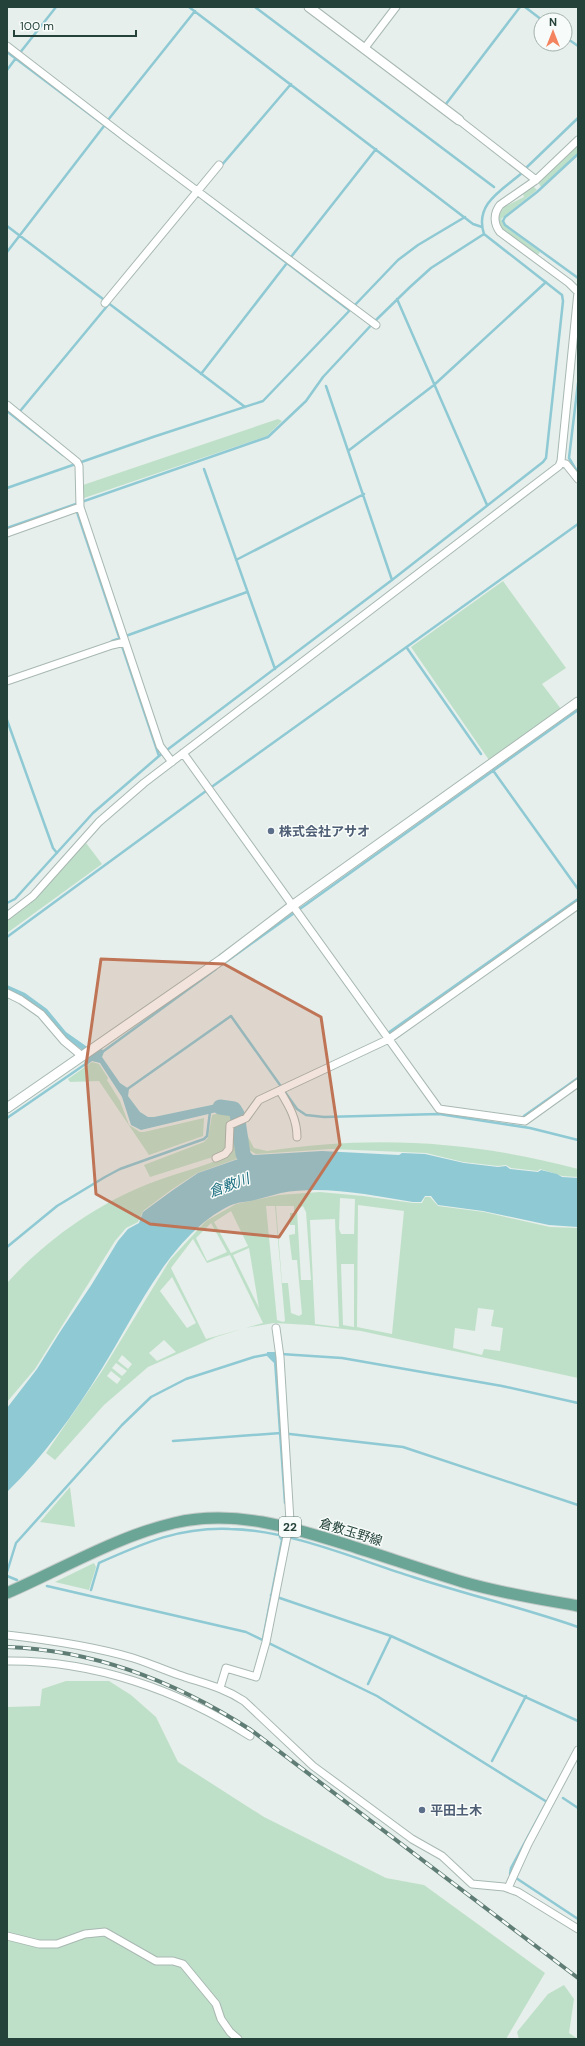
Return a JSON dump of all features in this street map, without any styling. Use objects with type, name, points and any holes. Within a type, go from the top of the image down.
[{"type":"main road","name":"倉敷玉野線","points":[[7,1593],[146,1531],[175,1522],[204,1518],[239,1518],[287,1534],[465,1582],[508,1593],[578,1606]]},
{"type":"street","points":[[309,7],[536,180]]},
{"type":"street","points":[[364,49],[396,7]]},
{"type":"street","points":[[7,46],[374,324]]},
{"type":"street","points":[[7,916],[33,896],[99,822],[129,796],[183,753],[556,469],[561,463],[578,292],[569,283],[500,232],[495,221],[496,211],[500,206],[536,180],[578,140]]},
{"type":"street","points":[[106,302],[219,165]]},
{"type":"street","points":[[7,405],[78,464],[78,506],[122,641],[164,752],[172,762]]},
{"type":"street","points":[[561,463],[568,466],[578,479]]},
{"type":"street","points":[[7,533],[78,506]]},
{"type":"street","points":[[7,681],[122,641]]},
{"type":"street","points":[[7,1108],[295,910],[578,702]]},
{"type":"street","points":[[183,753],[439,1110],[525,1120],[578,1083]]},
{"type":"street","points":[[216,1158],[225,1154],[229,1149],[229,1127],[246,1118],[259,1100],[389,1039],[578,904]]},
{"type":"street","points":[[7,993],[21,1000],[41,1014],[64,1041],[86,1053]]},
{"type":"street","points":[[283,1089],[296,1127],[297,1137]]},
{"type":"street","points":[[220,1688],[226,1668],[256,1676],[266,1640],[290,1521],[285,1434],[276,1328]]},
{"type":"street","points":[[7,1635],[94,1648],[135,1659],[180,1676],[220,1688],[244,1702],[313,1766],[412,1839],[442,1856],[472,1884],[508,1888],[527,1896],[578,1929]]},
{"type":"street","points":[[7,1661],[68,1664],[143,1685],[183,1699],[250,1736]]},
{"type":"street","points":[[508,1888],[528,1844],[578,1750]]},
{"type":"street","points":[[7,1936],[39,1944],[56,1944],[85,1934],[105,1932],[156,1961],[173,1961],[183,1964],[216,2004],[221,2019],[230,2032],[238,2039]]},
{"type":"highlighted area","points":[[101,959],[224,964],[321,1017],[340,1145],[279,1237],[150,1224],[96,1194],[86,1065]]},
{"type":"green space","points":[[578,144],[578,153],[541,187],[538,182]]},
{"type":"green space","points":[[533,186],[537,190],[501,219],[506,227],[540,252],[537,256],[500,227],[498,217],[504,207],[524,197],[523,194]]},
{"type":"green space","points":[[278,419],[282,421],[267,436],[84,498],[83,485]]},
{"type":"green space","points":[[503,581],[566,668],[542,684],[561,709],[489,760],[411,647]]},
{"type":"green space","points":[[86,843],[102,864],[7,933],[7,920],[31,902]]},
{"type":"green space","points":[[92,1062],[99,1064],[108,1078],[107,1080],[120,1101],[129,1125],[140,1132],[144,1132],[204,1118],[203,1136],[149,1155],[99,1081],[70,1082],[68,1079]]},
{"type":"green space","points":[[223,1112],[232,1115],[234,1121],[227,1149],[216,1156],[150,1177],[144,1165],[204,1142],[208,1138],[212,1115]]},
{"type":"green space","points":[[235,1133],[239,1158],[197,1173],[143,1211],[138,1222],[126,1228],[115,1241],[35,1369],[7,1402],[7,1283],[54,1239],[90,1213],[109,1202],[148,1184],[210,1163],[228,1155],[233,1151],[232,1137]]},
{"type":"green space","points":[[244,1133],[246,1133],[254,1148],[267,1151],[346,1143],[385,1142],[462,1147],[500,1152],[578,1169],[578,1177],[562,1176],[540,1169],[538,1171],[511,1168],[506,1165],[498,1166],[463,1162],[426,1153],[331,1149],[256,1154],[249,1150]]},
{"type":"green space","points":[[320,1192],[413,1203],[422,1203],[425,1197],[430,1197],[438,1206],[484,1212],[550,1227],[578,1228],[578,1378],[361,1331],[309,1325],[274,1323],[245,1328],[263,1323],[230,1255],[207,1263],[193,1239],[171,1268],[206,1339],[243,1329],[216,1337],[148,1367],[104,1405],[55,1460],[46,1453],[102,1371],[170,1260],[206,1221],[236,1204],[279,1195]],"holes":[[[340,1198],[355,1199],[354,1234],[341,1234],[339,1229]],[[358,1205],[404,1211],[392,1334],[357,1327]],[[266,1206],[275,1206],[285,1321],[283,1322],[277,1320]],[[276,1206],[294,1206],[294,1213],[290,1213],[290,1225],[295,1225],[295,1234],[289,1235],[292,1260],[297,1260],[302,1314],[299,1316],[291,1313],[288,1283],[282,1283]],[[303,1206],[306,1212],[311,1280],[301,1280],[297,1210]],[[231,1211],[248,1246],[231,1253],[214,1222]],[[335,1219],[339,1327],[315,1324],[310,1220]],[[211,1223],[227,1252],[207,1261],[196,1238]],[[249,1248],[259,1308],[233,1255]],[[341,1264],[354,1264],[354,1327],[343,1325]],[[172,1277],[196,1323],[187,1328],[160,1291]],[[478,1308],[494,1310],[491,1326],[503,1328],[500,1351],[484,1349],[482,1355],[453,1348],[455,1328],[475,1331]],[[164,1340],[176,1352],[157,1361],[149,1353]],[[122,1355],[132,1364],[128,1369],[118,1361]],[[116,1363],[127,1371],[122,1376],[112,1368]],[[111,1371],[121,1379],[117,1384],[107,1376]]]},
{"type":"green space","points":[[70,1487],[75,1527],[40,1522]]},
{"type":"green space","points":[[94,1563],[96,1567],[89,1590],[55,1582]]},
{"type":"green space","points":[[66,1681],[109,1681],[131,1695],[156,1717],[178,1762],[264,1817],[386,1878],[424,1885],[545,1973],[506,2039],[7,2039],[7,1712],[8,1707],[40,1706],[42,1689]]},
{"type":"green space","points":[[564,1985],[574,1999],[569,2033],[578,2039],[519,2039],[517,2032],[548,1994]]},
{"type":"water","points":[[7,985],[25,993],[47,1009],[66,1032],[86,1046],[93,1054],[102,1049],[104,1052],[102,1057],[120,1083],[129,1089],[128,1096],[140,1112],[148,1117],[226,1102],[236,1106],[239,1113],[235,1115],[228,1111],[221,1111],[141,1130],[131,1125],[122,1097],[100,1063],[92,1061],[86,1066],[84,1062],[88,1059],[81,1049],[63,1037],[7,990]]},
{"type":"water","name":"倉敷川","points":[[242,1134],[248,1150],[253,1155],[322,1151],[399,1155],[402,1153],[425,1154],[464,1163],[498,1167],[506,1166],[510,1169],[538,1172],[541,1170],[557,1174],[562,1177],[578,1178],[578,1227],[549,1225],[483,1211],[438,1205],[431,1196],[425,1196],[421,1202],[413,1202],[364,1194],[330,1190],[314,1190],[281,1193],[229,1206],[208,1219],[188,1237],[171,1257],[155,1279],[80,1403],[34,1464],[7,1492],[7,1408],[37,1369],[118,1241],[128,1229],[139,1223],[143,1212],[198,1173],[241,1158],[236,1138],[238,1135]]},
{"type":"water","points":[[267,1352],[277,1352],[277,1363],[274,1363],[267,1356]]},
{"type":"waterway","points":[[19,54],[56,7]]},
{"type":"waterway","points":[[189,7],[473,224],[482,227]]},
{"type":"waterway","points":[[255,7],[494,187]]},
{"type":"waterway","points":[[446,104],[520,7]]},
{"type":"waterway","points":[[525,7],[533,13]]},
{"type":"waterway","points":[[108,120],[195,11]]},
{"type":"waterway","points":[[573,43],[578,46]]},
{"type":"waterway","points":[[7,52],[136,149]]},
{"type":"waterway","points":[[7,70],[16,58]]},
{"type":"waterway","points":[[221,166],[291,84]]},
{"type":"waterway","points":[[527,167],[578,118]]},
{"type":"waterway","points":[[7,252],[104,126]]},
{"type":"waterway","points":[[291,257],[376,149]]},
{"type":"waterway","points":[[578,154],[537,192],[505,217],[503,221],[505,225],[578,278]]},
{"type":"waterway","points":[[7,903],[15,899],[93,813],[159,756],[392,580],[543,462],[546,458],[563,301],[562,295],[484,234],[482,223],[486,206],[499,192],[522,173]]},
{"type":"waterway","points":[[205,201],[349,310]]},
{"type":"waterway","points":[[7,488],[153,437],[263,401],[398,260],[418,245],[465,217]]},
{"type":"waterway","points":[[7,226],[245,407]]},
{"type":"waterway","points":[[7,528],[268,437],[306,401],[323,377],[375,321],[410,287],[431,268],[484,234]]},
{"type":"waterway","points":[[201,374],[287,263]]},
{"type":"waterway","points":[[348,451],[434,385],[546,282]]},
{"type":"waterway","points":[[397,299],[487,505]]},
{"type":"waterway","points":[[21,410],[108,305]]},
{"type":"waterway","points":[[578,383],[569,458],[578,473]]},
{"type":"waterway","points":[[326,386],[392,580]]},
{"type":"waterway","points":[[7,411],[63,455]]},
{"type":"waterway","points":[[204,469],[275,669]]},
{"type":"waterway","points":[[236,560],[364,494]]},
{"type":"waterway","points":[[76,509],[159,756]]},
{"type":"waterway","points":[[7,937],[206,791],[578,524]]},
{"type":"waterway","points":[[112,641],[247,592]]},
{"type":"waterway","points":[[407,648],[481,754]]},
{"type":"waterway","points":[[227,961],[578,710]]},
{"type":"waterway","points":[[7,720],[53,848],[57,853]]},
{"type":"waterway","points":[[492,769],[578,889]]},
{"type":"waterway","points":[[388,1033],[578,899]]},
{"type":"waterway","points":[[101,1053],[216,969]]},
{"type":"waterway","points":[[126,1090],[231,1016],[297,1109],[306,1115],[324,1117],[439,1114],[530,1128],[578,1140]]},
{"type":"waterway","points":[[7,1118],[87,1063]]},
{"type":"waterway","points":[[524,1116],[578,1078]]},
{"type":"waterway","points":[[220,1107],[234,1109],[237,1114],[243,1154]]},
{"type":"waterway","points":[[7,1247],[57,1206],[105,1177],[120,1169],[204,1139],[207,1136],[210,1112]]},
{"type":"waterway","points":[[7,1572],[16,1543],[122,1425],[151,1397],[186,1379],[254,1357],[270,1354]]},
{"type":"waterway","points":[[281,1354],[342,1358],[502,1386],[578,1403]]},
{"type":"waterway","points":[[275,1360],[285,1503]]},
{"type":"waterway","points":[[173,1441],[281,1433],[403,1447],[578,1505]]},
{"type":"waterway","points":[[91,1590],[99,1563],[131,1549],[162,1538],[194,1531],[230,1529],[275,1534],[299,1540],[434,1584],[578,1627]]},
{"type":"waterway","points":[[263,1639],[282,1540],[280,1537]]},
{"type":"waterway","points":[[7,1576],[17,1580]]},
{"type":"waterway","points":[[47,1586],[246,1632],[377,1696],[547,1802]]},
{"type":"waterway","points":[[271,1595],[391,1636],[578,1721]]},
{"type":"waterway","points":[[368,1684],[391,1636]]},
{"type":"waterway","points":[[492,1761],[526,1696]]},
{"type":"waterway","points":[[551,1794],[511,1868],[510,1874],[578,1919]]},
{"type":"waterway","points":[[563,1798],[578,1808]]},
{"type":"railway","points":[[7,1647],[40,1650],[104,1662],[165,1684],[223,1713],[251,1730],[578,1978]]},
{"type":"place","name":"株式会社アサオ","points":[[271,831]]},
{"type":"place","name":"平田土木","points":[[422,1810]]}]
